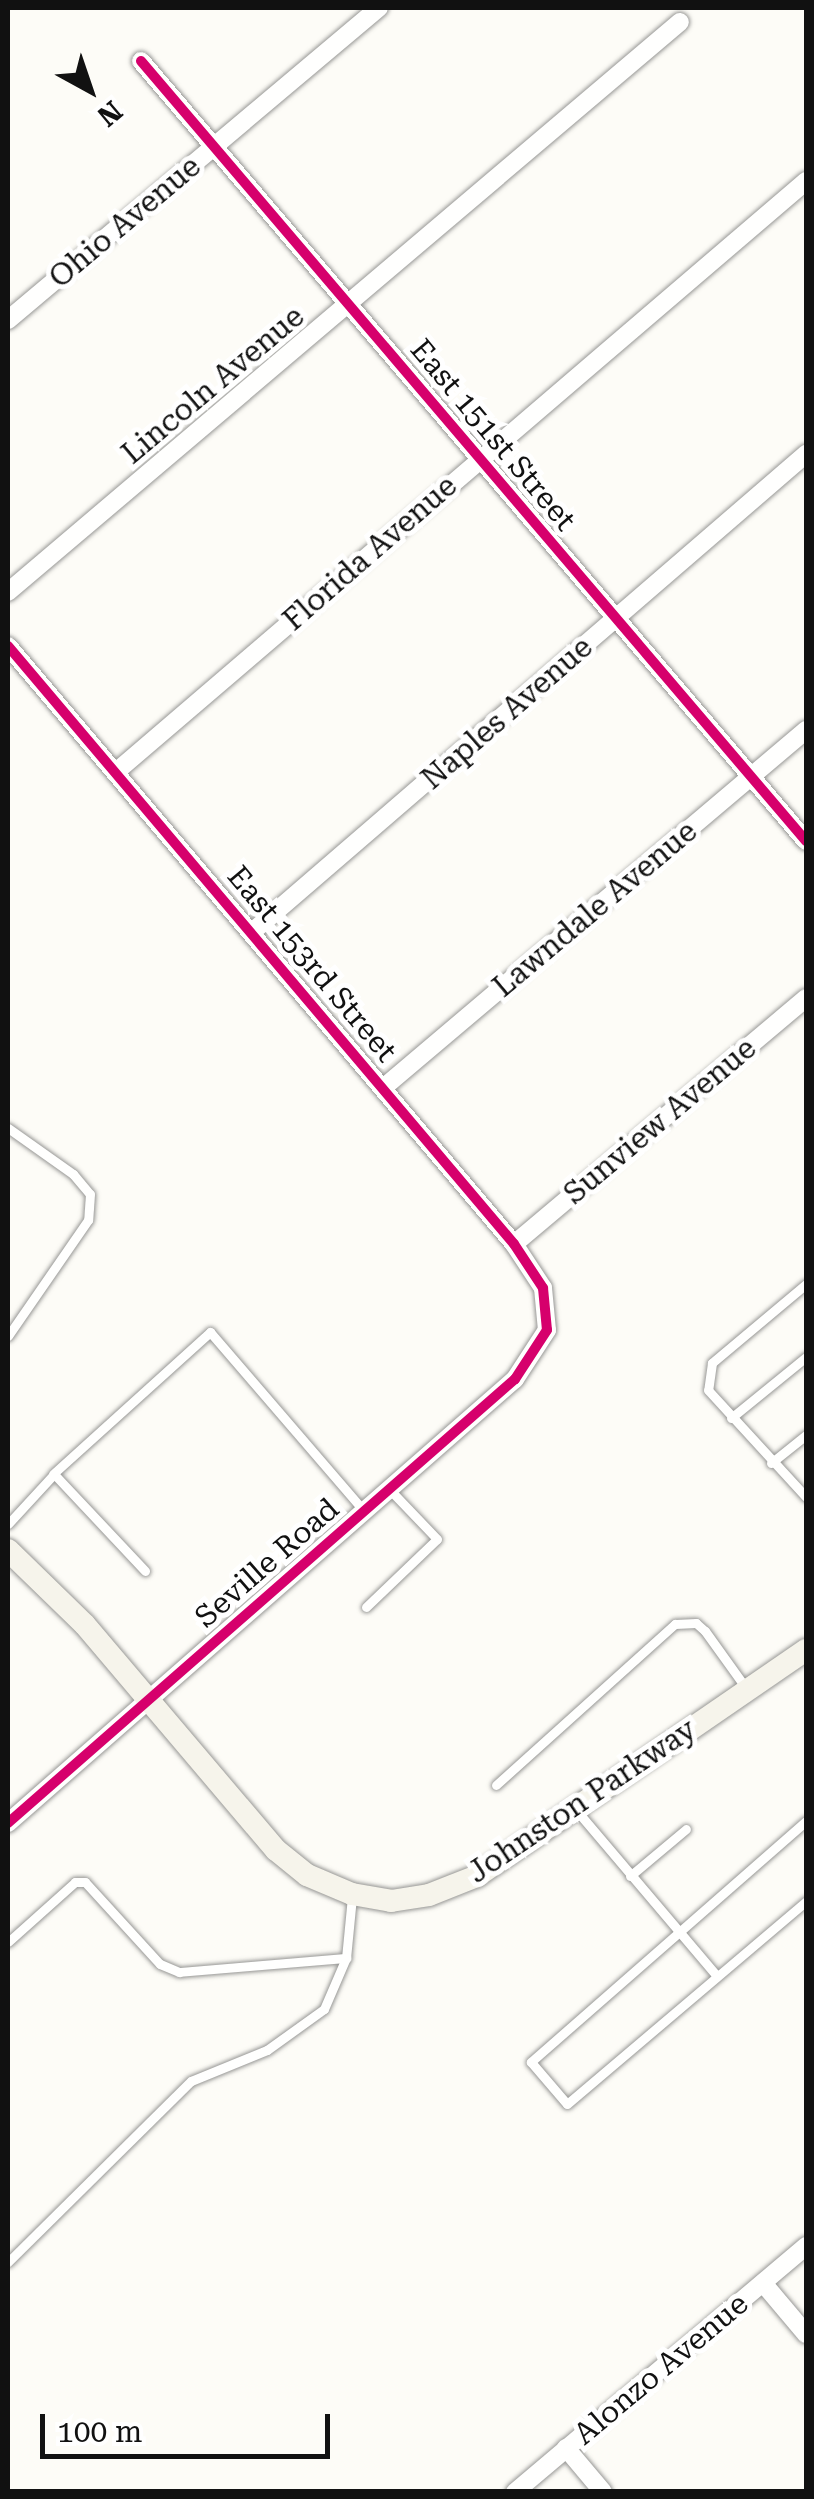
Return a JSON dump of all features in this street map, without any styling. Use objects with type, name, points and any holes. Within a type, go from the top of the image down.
[{"type":"street","name":"Ohio Avenue","points":[[8,320],[379,8]]},
{"type":"street","name":"Lincoln Avenue","points":[[8,592],[680,22]]},
{"type":"street","name":"East 151st Street","points":[[141,61],[806,841]]},
{"type":"street","name":"Florida Avenue","points":[[117,771],[806,182]]},
{"type":"street","name":"Naples Avenue","points":[[252,932],[806,454]]},
{"type":"street","name":"East 153rd Street","points":[[8,646],[514,1244],[543,1288],[548,1330]]},
{"type":"street","name":"Lawndale Avenue","points":[[382,1088],[806,730]]},
{"type":"street","name":"Sunview Avenue","points":[[514,1244],[806,998]]},
{"type":"street","name":"Seville Road","points":[[8,1823],[515,1379],[548,1330]]},
{"type":"street","name":"Johnston Parkway","points":[[8,1550],[85,1624],[276,1850],[307,1875],[352,1894],[391,1900],[430,1895],[477,1876],[806,1650]]},
{"type":"street","name":"Alonzo Avenue","points":[[515,2492],[806,2246]]},
{"type":"street","points":[[763,2283],[806,2334]]},
{"type":"street","points":[[566,2448],[603,2492]]},
{"type":"lane","points":[[8,1128],[73,1174],[90,1194],[88,1220],[8,1336]]},
{"type":"lane","points":[[806,1284],[712,1363],[708,1390],[770,1463],[806,1497]]},
{"type":"lane","points":[[8,1524],[53,1474],[210,1332],[364,1511]]},
{"type":"lane","points":[[731,1418],[806,1357]]},
{"type":"lane","points":[[770,1463],[806,1435]]},
{"type":"lane","points":[[53,1474],[145,1571]]},
{"type":"lane","points":[[366,1607],[437,1539],[390,1489]]},
{"type":"lane","points":[[496,1785],[675,1624],[696,1623],[705,1631],[748,1690]]},
{"type":"lane","points":[[575,1809],[717,1976]]},
{"type":"lane","points":[[806,1821],[531,2062],[567,2104],[806,1901]]},
{"type":"lane","points":[[630,1876],[686,1829]]},
{"type":"lane","points":[[8,1942],[75,1882],[85,1882],[160,1964],[179,1972],[346,1958]]},
{"type":"lane","points":[[8,2262],[192,2080],[267,2050],[324,2009],[346,1958],[352,1894]]},
{"type":"cycle path","points":[[141,61],[806,841]]},
{"type":"cycle path","points":[[8,646],[514,1244],[543,1288],[547,1330],[515,1379],[8,1823]]}]
